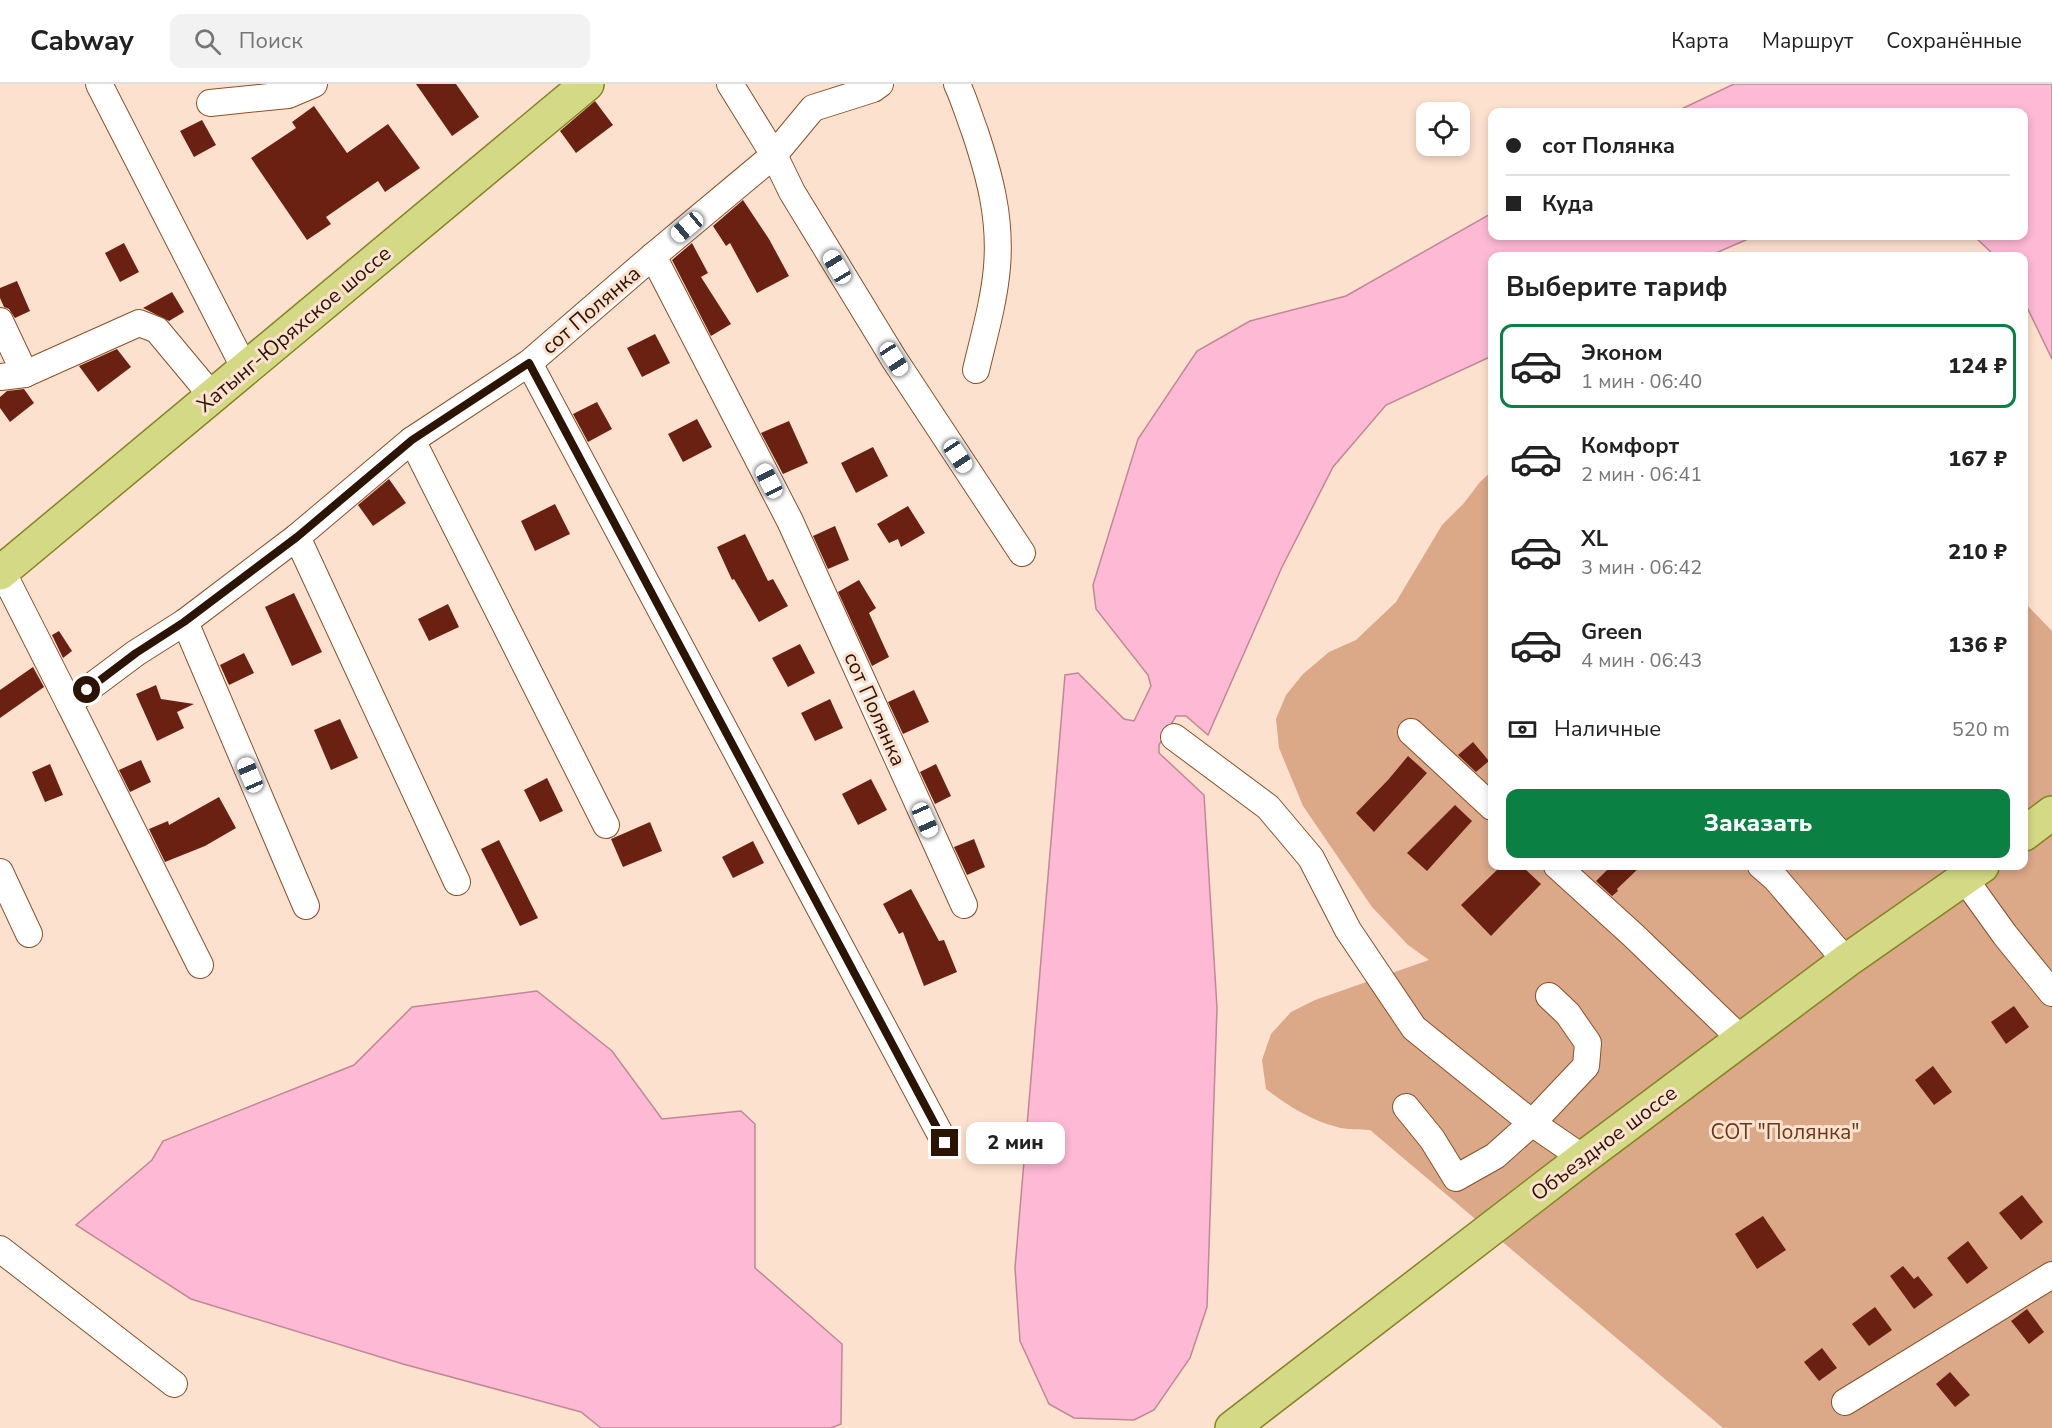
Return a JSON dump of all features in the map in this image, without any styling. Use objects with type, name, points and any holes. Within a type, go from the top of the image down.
[{"type":"main road","name":"Хатынг-Юряхское шоссе","points":[[1,572],[587,84]]},
{"type":"main road","points":[[2028,831],[2052,813]]},
{"type":"main road","name":"Объездное шоссе","points":[[1232,1428],[1583,1158],[1846,961],[1972,870]]},
{"type":"street","points":[[99,84],[245,369]]},
{"type":"street","points":[[210,103],[288,95],[314,84]]},
{"type":"street","points":[[730,84],[774,155],[792,192],[894,359],[1022,553]]},
{"type":"street","name":"сот Полянка","points":[[69,703],[136,653],[184,622],[297,537],[412,440],[529,363],[774,155],[813,108],[873,89],[880,84]]},
{"type":"street","points":[[957,84],[994,196],[998,234],[997,268],[992,305],[976,370]]},
{"type":"street","name":"сот Полянка","points":[[653,256],[790,521],[964,906]]},
{"type":"street","points":[[0,321],[26,374]]},
{"type":"street","points":[[0,377],[26,374],[139,323],[157,330],[212,396]]},
{"type":"street","points":[[529,363],[945,1143]]},
{"type":"street","points":[[412,440],[606,825]]},
{"type":"street","points":[[297,537],[457,882]]},
{"type":"street","points":[[1,572],[200,965]]},
{"type":"street","points":[[184,622],[306,906]]},
{"type":"street","points":[[1411,732],[1488,803]]},
{"type":"street","points":[[1174,737],[1268,807],[1311,858],[1348,930],[1414,1028],[1532,1123],[1583,1158]]},
{"type":"street","points":[[1561,870],[1742,1040]]},
{"type":"street","points":[[1766,870],[1776,879],[1846,961]]},
{"type":"street","points":[[1972,870],[2005,935],[2052,993]]},
{"type":"street","points":[[0,872],[29,934]]},
{"type":"street","points":[[1406,1107],[1432,1139],[1456,1178],[1495,1156],[1532,1123],[1586,1066],[1588,1043],[1568,1014],[1549,996]]},
{"type":"street","points":[[0,1249],[174,1384]]},
{"type":"street","points":[[1845,1402],[2052,1275]]},
{"type":"green space","name":"СОТ \"Полянка\"","points":[[1488,475],[1488,870],[2028,870],[2028,606],[2052,631],[2052,1428],[1723,1428],[1370,1130],[1341,1128],[1327,1124],[1291,1107],[1266,1089],[1262,1060],[1271,1034],[1291,1012],[1315,1000],[1429,960],[1408,945],[1372,907],[1303,806],[1279,748],[1276,719],[1286,695],[1303,674],[1329,652],[1356,640],[1396,602],[1442,525],[1464,503]]},
{"type":"shaded area","points":[[1734,84],[2052,84],[2052,359],[2028,309],[2028,252],[1991,252],[1978,240],[2028,240],[2028,108],[1683,108]]},
{"type":"shaded area","points":[[1488,215],[1488,240],[1746,240],[1718,252],[1488,252],[1488,358],[1386,405],[1333,467],[1282,567],[1208,735],[1186,716],[1176,716],[1159,745],[1159,753],[1204,795],[1217,1008],[1207,1307],[1190,1358],[1154,1410],[1134,1420],[1074,1418],[1049,1404],[1020,1341],[1015,1268],[1065,675],[1078,673],[1124,719],[1134,721],[1151,686],[1148,675],[1096,609],[1093,585],[1138,439],[1197,351],[1250,321],[1346,296]]},
{"type":"shaded area","points":[[537,991],[612,1051],[662,1119],[741,1111],[755,1124],[755,1268],[842,1344],[841,1424],[831,1428],[601,1428],[581,1412],[403,1364],[191,1299],[76,1225],[152,1160],[163,1141],[354,1065],[412,1007]]},
{"type":"building","points":[[416,84],[456,84],[479,117],[452,136]]},
{"type":"building","points":[[595,101],[613,125],[576,153],[560,131]]},
{"type":"building","points":[[314,106],[347,153],[388,124],[420,168],[385,192],[378,181],[326,217],[331,224],[307,240],[251,158],[296,128],[292,122]]},
{"type":"building","points":[[202,120],[216,145],[194,157],[180,131]]},
{"type":"building","points":[[743,200],[769,239],[789,276],[757,293],[730,243],[726,246],[713,226]]},
{"type":"building","points":[[124,243],[139,272],[120,282],[105,253]]},
{"type":"building","points":[[692,243],[708,273],[701,277],[731,324],[711,336],[672,260]]},
{"type":"building","points":[[17,281],[30,311],[15,318],[9,309],[4,307],[0,298],[0,288]]},
{"type":"building","points":[[172,292],[184,312],[169,321],[143,308]]},
{"type":"building","points":[[655,334],[670,363],[642,377],[627,348]]},
{"type":"building","points":[[117,349],[131,367],[98,392],[79,366]]},
{"type":"building","points":[[24,389],[34,403],[10,422],[0,408],[0,397],[7,391]]},
{"type":"building","points":[[597,402],[612,429],[588,442],[573,414]]},
{"type":"building","points":[[697,419],[712,447],[683,462],[668,434]]},
{"type":"building","points":[[789,421],[808,463],[783,474],[761,433]]},
{"type":"building","points":[[873,447],[888,476],[856,493],[841,463]]},
{"type":"building","points":[[389,479],[406,503],[373,526],[358,505]]},
{"type":"building","points":[[555,504],[570,534],[535,551],[521,521]]},
{"type":"building","points":[[908,506],[925,533],[901,547],[898,539],[889,543],[877,524]]},
{"type":"building","points":[[835,526],[849,560],[828,569],[813,536]]},
{"type":"building","points":[[745,534],[768,581],[773,579],[788,606],[759,622],[734,579],[732,580],[717,547]]},
{"type":"building","points":[[859,580],[876,608],[869,613],[889,657],[872,666],[838,592]]},
{"type":"building","points":[[294,593],[322,652],[292,666],[265,607]]},
{"type":"building","points":[[448,604],[459,627],[429,641],[418,619]]},
{"type":"building","points":[[59,631],[72,651],[63,658],[52,635]]},
{"type":"building","points":[[800,644],[815,673],[788,687],[772,658]]},
{"type":"building","points":[[244,653],[254,673],[229,685],[220,665]]},
{"type":"building","points":[[33,667],[44,687],[0,718],[0,690]]},
{"type":"building","points":[[156,685],[161,699],[194,704],[177,712],[184,728],[157,741],[136,694]]},
{"type":"building","points":[[914,690],[929,722],[903,734],[888,702]]},
{"type":"building","points":[[830,699],[843,728],[815,741],[801,713]]},
{"type":"building","points":[[340,719],[358,758],[331,770],[314,730]]},
{"type":"building","points":[[1473,742],[1488,762],[1476,772],[1458,755]]},
{"type":"building","points":[[1408,756],[1427,773],[1374,832],[1356,813]]},
{"type":"building","points":[[141,760],[151,782],[130,792],[119,770]]},
{"type":"building","points":[[50,764],[63,795],[45,802],[32,772]]},
{"type":"building","points":[[936,764],[951,796],[935,804],[920,772]]},
{"type":"building","points":[[547,778],[563,811],[540,822],[524,790]]},
{"type":"building","points":[[871,779],[887,810],[858,825],[842,794]]},
{"type":"building","points":[[219,797],[236,828],[205,846],[165,862],[149,829],[168,821],[169,825]]},
{"type":"building","points":[[1455,805],[1472,821],[1427,871],[1407,853]]},
{"type":"building","points":[[650,822],[662,851],[623,867],[611,839]]},
{"type":"building","points":[[974,839],[985,867],[967,875],[954,847]]},
{"type":"building","points":[[499,840],[538,918],[520,926],[481,849]]},
{"type":"building","points":[[753,841],[764,863],[733,878],[722,857]]},
{"type":"building","points":[[1497,870],[1526,870],[1541,884],[1491,936],[1461,905]]},
{"type":"building","points":[[1607,870],[1637,870],[1612,896],[1596,881]]},
{"type":"building","points":[[911,889],[939,941],[944,940],[957,972],[924,986],[903,932],[899,934],[883,904]]},
{"type":"building","points":[[2014,1006],[2029,1027],[2006,1044],[1991,1022]]},
{"type":"building","points":[[1933,1066],[1952,1092],[1934,1105],[1915,1080]]},
{"type":"building","points":[[2022,1195],[2043,1222],[2021,1240],[1999,1213]]},
{"type":"building","points":[[1763,1216],[1786,1250],[1757,1269],[1735,1234]]},
{"type":"building","points":[[1968,1241],[1988,1268],[1967,1284],[1947,1258]]},
{"type":"building","points":[[1903,1266],[1914,1279],[1918,1276],[1933,1295],[1914,1309],[1890,1276]]},
{"type":"building","points":[[1875,1307],[1892,1330],[1869,1346],[1852,1324]]},
{"type":"building","points":[[2027,1309],[2044,1332],[2029,1344],[2011,1321]]},
{"type":"building","points":[[1822,1348],[1837,1368],[1819,1381],[1804,1362]]},
{"type":"building","points":[[1950,1372],[1970,1395],[1955,1407],[1936,1384]]},
{"type":"route","points":[[87,690],[136,653],[184,622],[297,537],[412,440],[529,363],[945,1143]]}]
